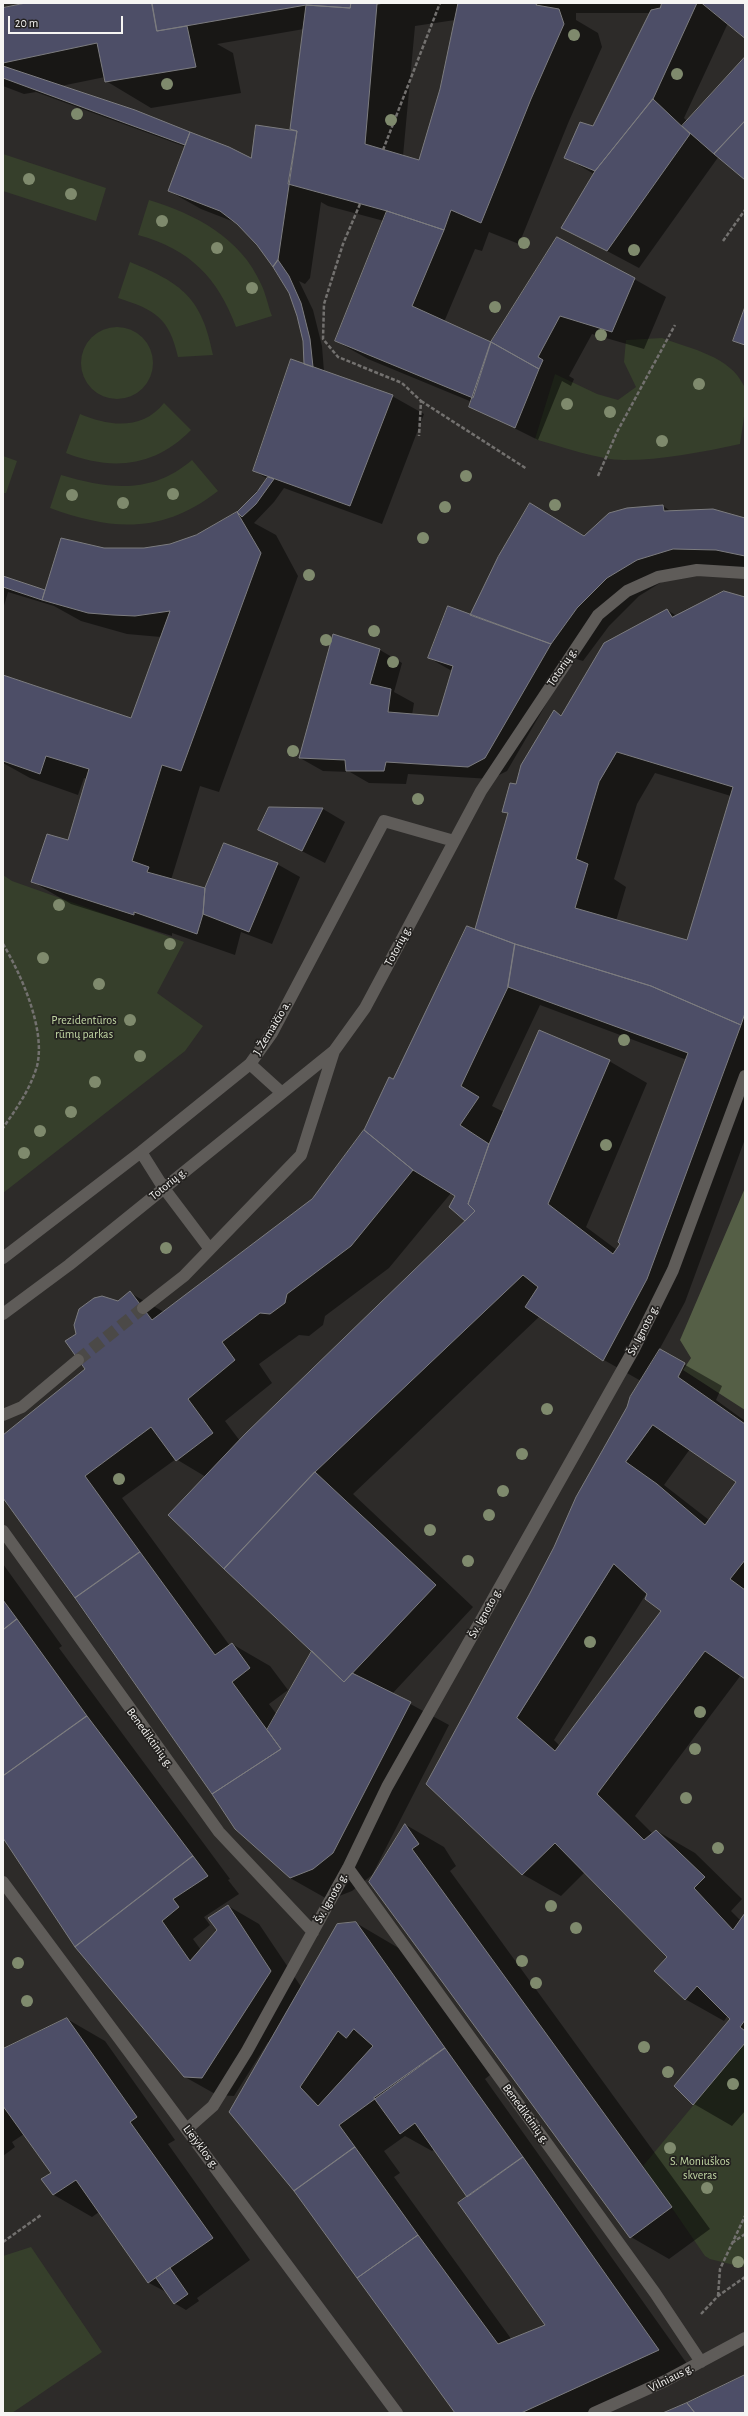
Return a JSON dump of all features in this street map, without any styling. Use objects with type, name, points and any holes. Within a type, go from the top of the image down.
[{"type":"street","name":"Totorių g.","points":[[3,1314],[69,1265],[163,1187],[334,1051],[365,1008],[481,791],[598,615],[627,591],[658,577],[697,570],[745,573]]},
{"type":"street","name":"J. Žemaičio a.","points":[[3,1258],[141,1152],[250,1064],[272,1034],[384,821],[454,841]]},
{"type":"street","points":[[143,1308],[184,1276],[209,1248],[301,1155],[334,1051]]},
{"type":"street","points":[[250,1064],[282,1093]]},
{"type":"street","name":"Šv. Ignoto g.","points":[[187,2129],[213,2106],[247,2051],[348,1868],[387,1787],[634,1349],[673,1270],[745,1076]]},
{"type":"street","points":[[141,1152],[163,1187],[209,1248]]},
{"type":"street","points":[[3,1415],[22,1407],[78,1360]]},
{"type":"street","name":"Benediktinių g.","points":[[3,1531],[219,1832],[313,1932]]},
{"type":"street","name":"Benediktinių g.","points":[[348,1868],[683,2333],[701,2362]]},
{"type":"street","name":"Liejyklos g.","points":[[3,1882],[397,2413]]},
{"type":"street","name":"Vilniaus g.","points":[[594,2413],[666,2381],[745,2338]]},
{"type":"path","points":[[383,150],[440,3]]},
{"type":"path","points":[[360,204],[343,244],[324,304],[323,339],[338,357],[402,383],[421,401],[527,469]]},
{"type":"path","points":[[724,241],[745,210]]},
{"type":"path","points":[[598,476],[616,432],[675,325]]},
{"type":"path","points":[[419,436],[421,401]]},
{"type":"path","points":[[3,944],[20,974],[32,1014],[38,1043],[37,1065],[25,1097],[3,1128]]},
{"type":"path","points":[[3,2242],[41,2215]]},
{"type":"path","points":[[718,2296],[720,2269],[745,2216]]},
{"type":"path","points":[[732,2243],[745,2234]]},
{"type":"path","points":[[683,2333],[718,2296],[745,2277]]},
{"type":"green space","points":[[3,154],[106,188],[96,221],[3,191]]},
{"type":"green space","points":[[149,200],[183,213],[215,230],[242,253],[263,288],[272,316],[236,327],[220,294],[211,280],[200,268],[173,248],[138,235]]},
{"type":"green space","points":[[130,262],[163,277],[187,295],[196,306],[203,319],[213,355],[178,357],[170,333],[159,317],[142,307],[118,298]]},
{"type":"green space","points":[[110,327],[124,327],[131,329],[143,337],[151,349],[153,363],[151,377],[143,389],[131,397],[124,399],[110,399],[103,397],[91,389],[83,377],[81,370],[81,356],[83,349],[91,337],[103,329]]},
{"type":"green space","points":[[662,338],[709,355],[729,367],[738,376],[744,386],[745,391],[744,415],[740,444],[697,453],[668,457],[624,460],[603,458],[535,439],[555,374],[597,394],[618,400],[636,387],[624,362],[626,340]]},
{"type":"green space","points":[[164,403],[191,430],[163,452],[132,462],[116,463],[83,459],[66,453],[80,414],[102,421],[124,424],[146,418]]},
{"type":"green space","points":[[3,456],[17,461],[6,493],[3,493]]},
{"type":"green space","points":[[192,460],[218,491],[198,505],[177,515],[157,521],[137,524],[116,524],[73,516],[50,508],[61,475],[113,486],[129,486],[145,484],[161,479],[177,471]]},
{"type":"green space","name":"Prezidentūros rūmų parkas","points":[[3,875],[12,881],[184,942],[157,993],[203,1026],[185,1051],[3,1193]]},
{"type":"green space","points":[[745,1188],[745,1410],[683,1370],[691,1358],[680,1340]]},
{"type":"green space","name":"S. Moniuškos skveras","points":[[745,2043],[745,2266],[742,2267],[710,2259],[705,2256],[643,2166]]},
{"type":"green space","points":[[31,2247],[102,2352],[12,2413],[3,2413],[3,2256]]},
{"type":"building","points":[[26,3],[152,3],[157,31],[187,26],[196,67],[105,82],[97,43],[3,63],[3,8]]},
{"type":"building","points":[[152,3],[351,3],[350,8],[306,5],[157,31]]},
{"type":"building","points":[[351,3],[385,3],[377,4],[365,144],[419,160],[440,89],[458,3],[537,3],[536,5],[559,9],[564,24],[531,99],[481,223],[451,210],[444,230],[387,211],[288,184],[297,131],[290,129],[306,5],[350,8]]},
{"type":"building","points":[[662,3],[697,3],[653,99],[595,171],[564,158],[580,122],[593,126],[651,10],[660,8]]},
{"type":"building","points":[[702,3],[745,3],[745,38]]},
{"type":"building","points":[[745,57],[745,121],[714,154],[682,126]]},
{"type":"building","points":[[3,66],[135,110],[190,132],[185,145],[3,78]]},
{"type":"building","points":[[653,99],[690,134],[607,251],[561,228],[595,171]]},
{"type":"building","points":[[745,121],[745,180],[714,154]]},
{"type":"building","points":[[256,125],[297,131],[278,260],[273,267],[257,245],[237,224],[220,211],[168,191],[190,132],[229,147],[251,158]]},
{"type":"building","points":[[387,211],[444,230],[412,306],[491,342],[473,398],[335,341]]},
{"type":"building","points":[[557,237],[635,278],[612,332],[560,316],[538,357],[543,360],[539,369],[491,342]]},
{"type":"building","points":[[278,260],[289,276],[301,303],[310,339],[313,367],[304,364],[303,341],[297,316],[289,293],[273,267]]},
{"type":"building","points":[[745,307],[745,345],[733,341]]},
{"type":"building","points":[[491,342],[539,369],[515,428],[469,407]]},
{"type":"building","points":[[291,359],[393,395],[350,506],[253,471]]},
{"type":"building","points":[[268,477],[274,479],[256,504],[242,517],[237,512],[257,492]]},
{"type":"building","points":[[530,503],[584,536],[609,513],[627,508],[663,505],[664,511],[713,509],[745,518],[745,556],[716,550],[673,549],[637,560],[607,578],[577,608],[551,644],[470,615],[498,557]]},
{"type":"building","points":[[237,512],[261,553],[181,771],[162,765],[132,861],[149,867],[147,872],[205,888],[203,914],[197,934],[134,912],[134,915],[31,882],[47,834],[68,840],[89,769],[46,756],[40,774],[3,761],[3,675],[131,718],[170,611],[135,616],[88,613],[42,600],[61,538],[104,548],[144,548],[170,544],[196,535]]},
{"type":"building","points":[[3,576],[45,590],[42,600],[3,587]]},
{"type":"building","points":[[724,591],[745,597],[745,1013],[741,1025],[651,986],[515,944],[475,929],[508,813],[502,812],[510,783],[516,784],[521,765],[554,710],[561,716],[604,643],[667,609],[672,617]],"holes":[[[617,752],[733,787],[687,940],[575,908],[588,864],[576,859],[599,782]]]},
{"type":"building","points":[[448,606],[551,644],[485,758],[468,767],[386,762],[384,771],[346,771],[345,760],[299,758],[333,634],[380,649],[370,684],[391,689],[388,712],[438,716],[453,666],[428,658]]},
{"type":"building","points":[[269,807],[323,808],[302,851],[258,830]]},
{"type":"building","points":[[224,843],[278,863],[249,932],[203,914],[205,888]]},
{"type":"building","points":[[467,926],[515,944],[508,987],[461,1086],[479,1097],[460,1125],[489,1144],[468,1204],[475,1211],[465,1221],[449,1207],[455,1196],[413,1170],[364,1130],[389,1077],[393,1079]]},
{"type":"building","points":[[515,944],[651,986],[741,1025],[647,1279],[603,1361],[525,1307],[538,1287],[523,1275],[315,1472],[224,1569],[168,1515],[245,1434],[475,1211],[468,1204],[489,1144],[539,1030],[610,1060],[548,1204],[613,1254],[620,1244],[618,1242],[688,1053],[508,987]]},
{"type":"building","points":[[364,1130],[413,1170],[351,1246],[287,1294],[285,1303],[270,1314],[260,1313],[222,1342],[235,1360],[188,1399],[213,1433],[176,1461],[151,1427],[85,1476],[140,1552],[75,1598],[3,1498],[3,1435],[85,1369],[65,1341],[76,1334],[74,1325],[79,1309],[94,1298],[102,1296],[118,1301],[130,1291],[152,1320],[312,1199]]},
{"type":"building","points":[[660,1349],[685,1363],[678,1377],[745,1424],[745,1560],[730,1579],[745,1590],[745,1679],[705,1651],[597,1794],[644,1840],[656,1830],[705,1877],[694,1888],[733,1930],[745,1913],[745,2020],[740,2027],[745,2031],[745,2043],[693,2105],[674,2086],[730,2019],[697,1986],[685,2000],[654,1971],[667,1957],[555,1843],[522,1875],[426,1784],[529,1595],[554,1547],[576,1497],[627,1407],[630,1397]],"holes":[[[653,1425],[736,1482],[705,1525],[657,1484],[626,1462]],[[614,1564],[647,1594],[645,1599],[661,1611],[555,1751],[517,1718]]]},
{"type":"building","points":[[315,1472],[436,1585],[344,1682],[224,1569]]},
{"type":"building","points":[[140,1552],[215,1655],[232,1643],[250,1668],[232,1682],[281,1749],[212,1794],[75,1598]]},
{"type":"building","points":[[3,1600],[17,1619],[3,1630]]},
{"type":"building","points":[[17,1619],[87,1716],[3,1776],[3,1630]]},
{"type":"building","points":[[312,1651],[344,1682],[352,1673],[411,1702],[333,1853],[313,1869],[290,1878],[235,1829],[212,1794],[281,1749],[267,1730]]},
{"type":"building","points":[[87,1716],[193,1856],[75,1947],[3,1838],[3,1776]]},
{"type":"building","points":[[405,1824],[419,1844],[412,1849],[672,2207],[630,2238],[369,1882]]},
{"type":"building","points":[[193,1856],[208,1876],[173,1899],[179,1907],[162,1921],[190,1961],[217,1930],[208,1918],[228,1905],[271,1971],[202,2078],[184,2077],[75,1947]]},
{"type":"building","points":[[356,1922],[445,2048],[339,2125],[355,2147],[294,2191],[229,2112],[337,1924]],"holes":[[[354,2029],[373,2046],[318,2106],[300,2087],[338,2031],[346,2038]]]},
{"type":"building","points":[[67,2018],[137,2117],[130,2122],[213,2238],[148,2283],[76,2180],[53,2195],[41,2179],[51,2173],[3,2106],[3,2049]]},
{"type":"building","points":[[445,2048],[523,2157],[467,2197],[415,2123],[400,2134],[374,2098]]},
{"type":"building","points":[[355,2147],[418,2235],[357,2278],[294,2191]]},
{"type":"building","points":[[523,2157],[659,2350],[521,2413],[455,2413],[357,2278],[418,2235],[498,2344],[545,2325],[458,2203]]},
{"type":"building","points":[[170,2268],[188,2294],[174,2304],[156,2278]]},
{"type":"building","points":[[745,2375],[745,2413],[695,2413],[687,2403]]},
{"type":"building","points":[[687,2403],[695,2413],[663,2413]]},
{"type":"tunnel","points":[[78,1360],[143,1308]]}]
